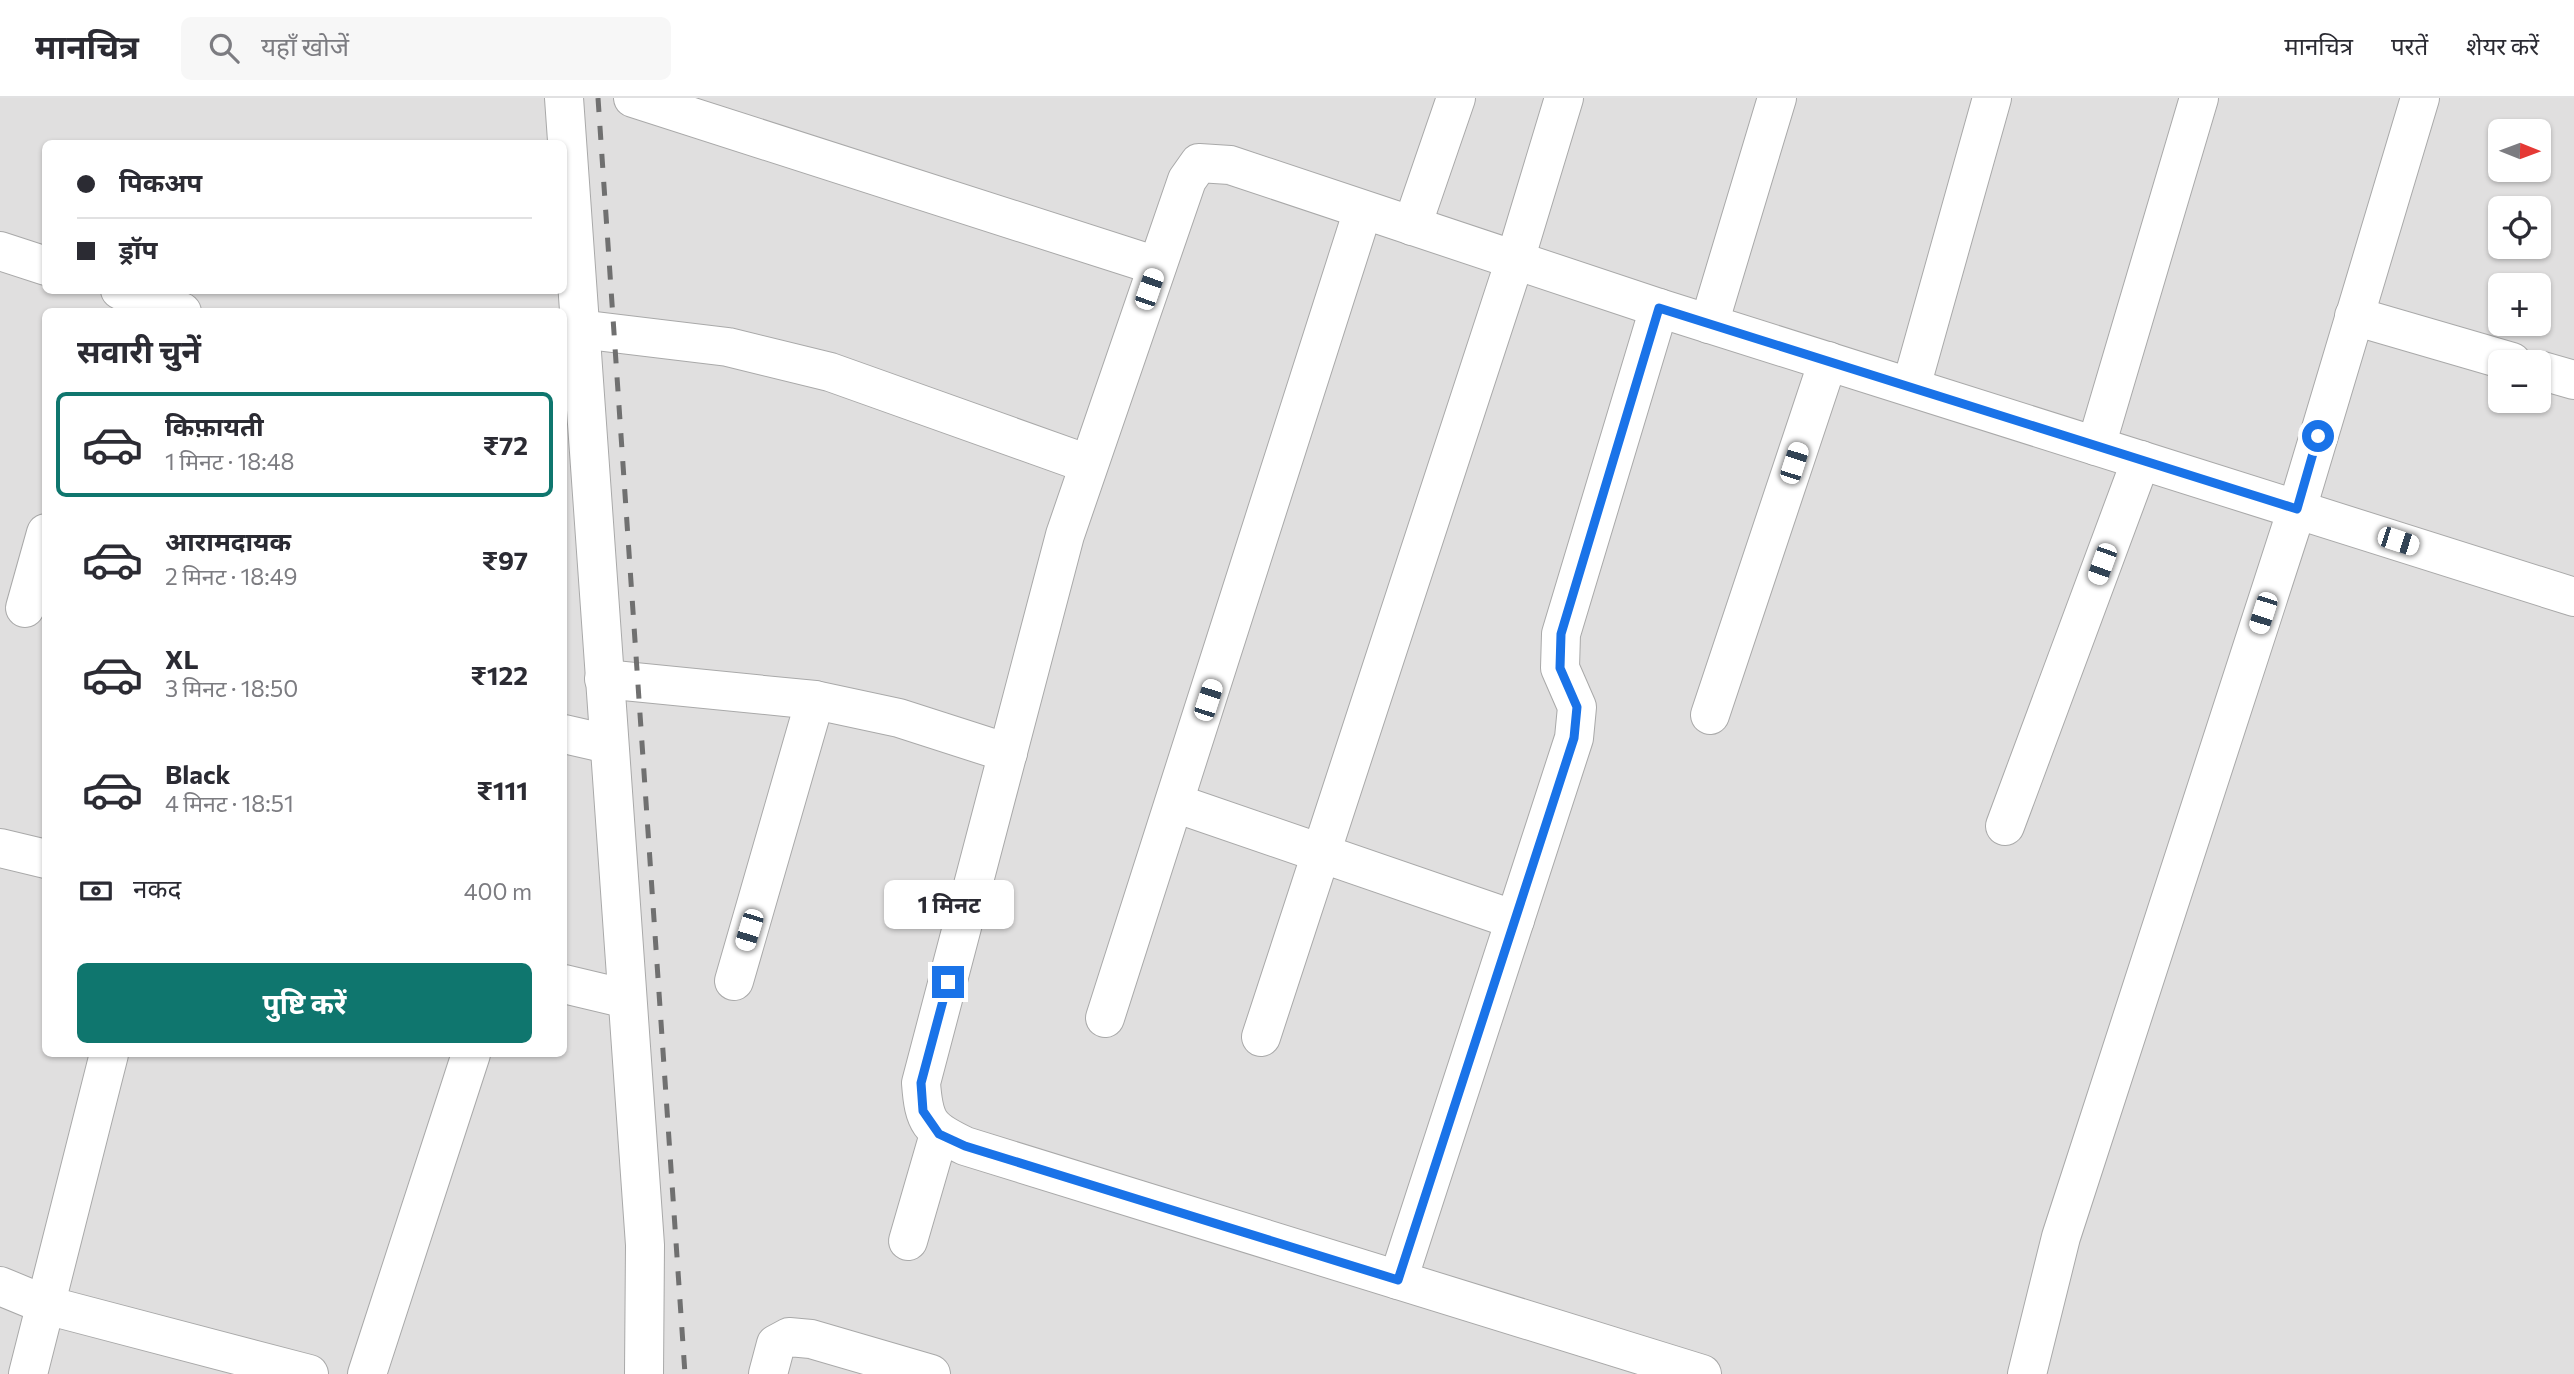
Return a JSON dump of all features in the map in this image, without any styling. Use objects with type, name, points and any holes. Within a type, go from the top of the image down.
[{"type":"street","points":[[564,98],[567,140]]},
{"type":"street","points":[[633,98],[1157,266]]},
{"type":"street","points":[[1412,226],[1456,98]]},
{"type":"street","points":[[1261,1037],[1515,260],[1564,98]]},
{"type":"street","points":[[1709,324],[1777,98]]},
{"type":"street","points":[[1910,387],[1992,98]]},
{"type":"street","points":[[2096,446],[2199,98]]},
{"type":"street","points":[[2026,1374],[2061,1237],[2297,509],[2420,98]]},
{"type":"street","points":[[567,144],[579,329],[580,560],[604,679],[645,1245],[644,1374]]},
{"type":"street","points":[[1702,1374],[965,1146],[939,1134],[923,1111],[921,1083],[1065,536],[1187,180],[1199,163],[1230,165],[1659,308],[2574,597]]},
{"type":"street","points":[[1105,1018],[1363,210]]},
{"type":"street","points":[[0,251],[42,265]]},
{"type":"street","points":[[131,294],[171,308]]},
{"type":"street","points":[[1398,1280],[1574,738],[1578,720],[1577,707],[1560,668],[1561,634],[1659,308]]},
{"type":"street","points":[[2354,316],[2488,355]]},
{"type":"street","points":[[579,329],[728,347],[830,372],[1088,464]]},
{"type":"street","points":[[1710,715],[1828,361]]},
{"type":"street","points":[[2551,373],[2574,380]]},
{"type":"street","points":[[2005,826],[2141,460]]},
{"type":"street","points":[[24,608],[42,547]]},
{"type":"street","points":[[604,679],[816,701],[899,718],[1008,753]]},
{"type":"street","points":[[734,981],[816,701]]},
{"type":"street","points":[[567,735],[608,744]]},
{"type":"street","points":[[1175,803],[1515,920]]},
{"type":"street","points":[[0,848],[42,858]]},
{"type":"street","points":[[567,985],[627,999]]},
{"type":"street","points":[[29,1374],[108,1057]]},
{"type":"street","points":[[367,1374],[470,1057]]},
{"type":"street","points":[[908,1241],[939,1134]]},
{"type":"street","points":[[0,1286],[46,1305],[309,1374]]},
{"type":"street","points":[[768,1374],[776,1344],[789,1337],[811,1339],[931,1374]]},
{"type":"shaded area","points":[[0,98],[2574,98],[2574,1374],[0,1374]]},
{"type":"railway","points":[[598,98],[685,1374]]},
{"type":"route","points":[[948,982],[921,1083],[923,1111],[939,1134],[965,1146],[1398,1280],[1574,738],[1578,720],[1577,707],[1560,668],[1561,634],[1659,308],[2297,509],[2318,436]]}]
